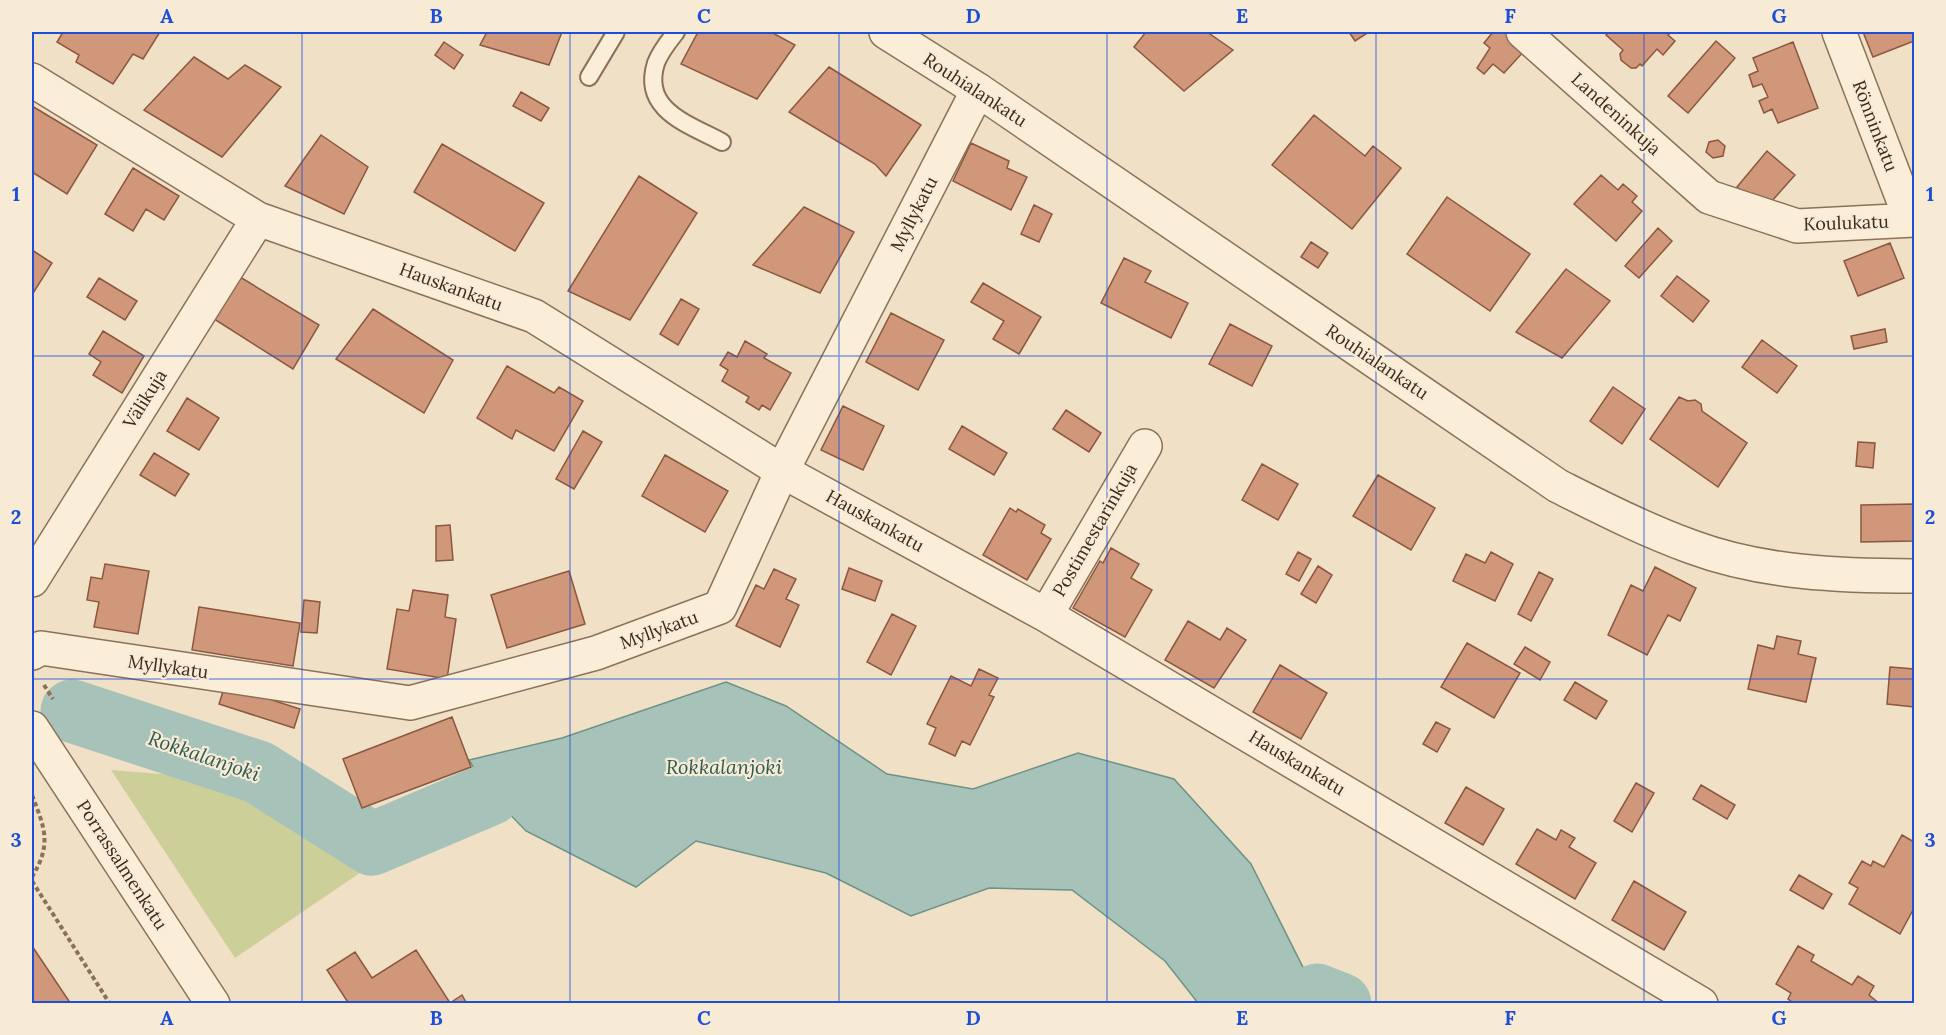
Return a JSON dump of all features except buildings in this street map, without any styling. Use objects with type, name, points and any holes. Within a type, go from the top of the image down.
[{"type":"street","name":"Rouhialankatu","points":[[886,32],[978,90],[1558,486],[1625,520],[1694,548],[1771,567],[1844,576],[1914,576]]},
{"type":"street","name":"Landeninkuja","points":[[1523,32],[1709,197]]},
{"type":"street","name":"Rönninkatu","points":[[1839,32],[1913,220]]},
{"type":"street","name":"Hauskankatu","points":[[32,80],[258,219],[534,316],[782,471],[1046,615],[1701,1004]]},
{"type":"street","name":"Myllykatu","points":[[32,653],[41,648],[410,703],[597,653],[720,607],[782,471],[978,90]]},
{"type":"street","name":"Koulukatu","points":[[1709,197],[1797,226],[1913,220]]},
{"type":"street","name":"Välikuja","points":[[32,580],[258,219]]},
{"type":"street","name":"Postimestarinkuja","points":[[1046,615],[1145,446]]},
{"type":"street","name":"Porrassalmenkatu","points":[[32,728],[213,1004]]},
{"type":"lane","points":[[589,77],[616,32]]},
{"type":"lane","points":[[676,32],[657,62],[651,86],[661,108],[722,142]]},
{"type":"path","points":[[32,795],[44,826],[44,857],[32,879],[110,1004]]},
{"type":"green space","points":[[111,770],[199,777],[263,791],[367,868],[235,958]]},
{"type":"water","name":"Rokkalanjoki","points":[[726,682],[786,706],[887,774],[973,789],[1078,753],[1174,779],[1251,864],[1317,995],[1312,1003],[1198,1003],[1165,961],[1072,890],[989,888],[911,916],[826,873],[696,841],[636,887],[526,831],[490,794],[469,760],[562,738]]},
{"type":"waterway","name":"Rokkalanjoki","points":[[72,711],[258,772],[372,844],[490,794]]},
{"type":"waterway","name":"Rokkalanjoki","points":[[1317,995],[1340,1004]]}]
